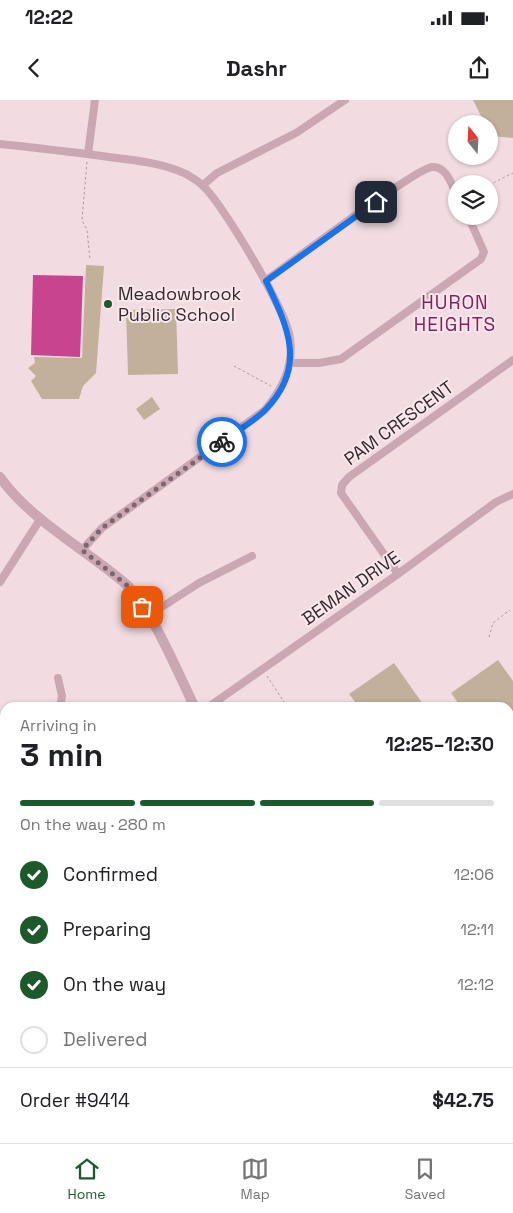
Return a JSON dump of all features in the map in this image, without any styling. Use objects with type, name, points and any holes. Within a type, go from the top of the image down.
[{"type":"street","points":[[88,154],[95,100]]},
{"type":"street","points":[[203,185],[217,173],[296,133],[345,100]]},
{"type":"street","points":[[0,144],[147,162],[186,174],[203,185],[219,205],[266,281],[284,319],[290,337],[290,363],[280,391],[265,410],[102,528],[82,550]]},
{"type":"street","points":[[266,281],[392,191],[430,167],[439,168],[448,177]]},
{"type":"street","points":[[290,363],[319,363],[341,359],[481,259],[484,252],[472,225]]},
{"type":"street","name":"PAM CRESCENT","points":[[398,574],[341,493],[342,485],[348,477],[513,360]]},
{"type":"street","points":[[0,477],[41,518],[128,586],[148,616],[193,702]]},
{"type":"street","name":"BEMAN DRIVE","points":[[215,702],[398,574],[496,502],[513,494]]},
{"type":"street","points":[[0,582],[41,518]]},
{"type":"street","points":[[148,616],[199,583],[252,556]]},
{"type":"street","points":[[58,678],[62,696],[61,702]]},
{"type":"path","points":[[88,154],[82,220],[86,230],[90,259]]},
{"type":"path","points":[[498,180],[513,173]]},
{"type":"path","points":[[234,366],[280,391]]},
{"type":"path","points":[[489,637],[493,622],[510,610]]},
{"type":"path","points":[[262,669],[284,702]]},
{"type":"shaded area","points":[[473,100],[513,100],[513,138],[498,137],[498,115],[480,115]]},
{"type":"shaded area","points":[[86,265],[104,266],[96,373],[83,386],[79,399],[42,399],[31,381],[36,376],[28,368],[35,363],[34,357],[82,358]]},
{"type":"shaded area","points":[[176,309],[178,374],[128,375],[126,310]]},
{"type":"shaded area","points":[[152,397],[160,409],[144,420],[136,409]]},
{"type":"shaded area","points":[[498,660],[513,681],[513,702],[457,702],[451,693]]},
{"type":"shaded area","points":[[394,663],[421,702],[355,702],[349,694]]},
{"type":"building","points":[[33,275],[83,276],[80,357],[31,355]]},
{"type":"way so far","points":[[142,607],[128,586],[82,550],[102,528],[222,442]]},
{"type":"place","name":"Meadowbrook Public School","points":[[108,304]]},
{"type":"district","name":"HURON HEIGHTS","points":[[455,313]]},
{"type":"route","points":[[222,442],[265,410],[280,391],[290,363],[290,337],[284,319],[266,281],[376,202]]}]
